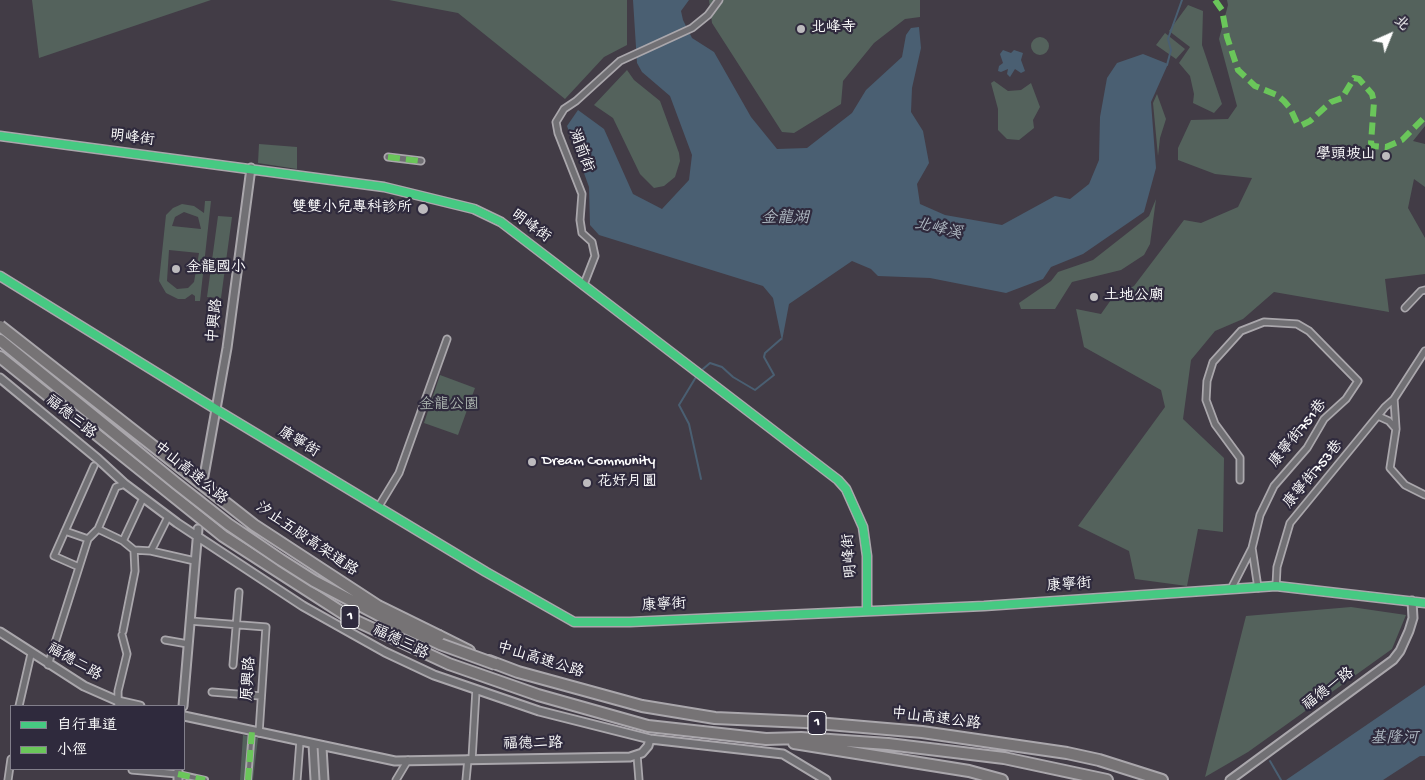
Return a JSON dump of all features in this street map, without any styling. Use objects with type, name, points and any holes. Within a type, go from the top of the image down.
[{"type":"highway","name":"汐止五股高架道路","points":[[0,326],[254,525],[378,606],[495,664]]},
{"type":"highway","name":"中山高速公路","points":[[0,340],[191,496],[281,560],[314,581],[394,623],[440,644],[495,664],[642,706],[715,718],[805,722],[922,732],[1067,753],[1162,780]]},
{"type":"highway","name":"中山高速公路","points":[[0,357],[223,536],[352,618],[449,664],[538,695],[648,726],[766,739],[801,738],[888,744],[1004,758],[1107,780]]},
{"type":"highway","points":[[766,739],[969,771],[1002,780]]},
{"type":"street","name":"湖前街","points":[[584,284],[595,256],[592,242],[582,233],[580,220],[582,194],[558,133],[556,122],[564,109],[576,101],[620,61],[692,28],[708,15],[719,0]]},
{"type":"street","name":"明峰街","points":[[0,136],[384,187],[474,209],[501,222],[584,284],[842,485],[857,509],[863,527],[867,556],[867,610]]},
{"type":"street","points":[[388,157],[421,161]]},
{"type":"street","name":"中興路","points":[[204,476],[217,410],[251,168]]},
{"type":"street","name":"康寧街","points":[[0,276],[217,410],[486,572],[574,622],[630,622],[984,606],[1276,586],[1425,603]]},
{"type":"street","points":[[1405,308],[1421,290],[1425,290]]},
{"type":"street","name":"康寧街751巷","points":[[1231,589],[1252,548],[1260,516],[1274,486],[1307,448],[1324,419],[1346,398],[1358,381],[1309,331],[1297,324],[1264,322],[1241,331],[1213,362],[1207,381],[1206,400],[1215,424],[1240,458],[1240,480]]},
{"type":"street","points":[[379,506],[399,473],[448,339]]},
{"type":"street","points":[[1425,351],[1394,399],[1396,428],[1390,468],[1405,485],[1425,495]]},
{"type":"street","name":"福德三路","points":[[0,378],[98,459],[125,484],[168,517],[198,532],[303,606],[362,640],[434,674],[539,711],[650,739],[783,754],[826,780]]},
{"type":"street","name":"康寧街753巷","points":[[1276,586],[1278,567],[1290,523],[1394,399]]},
{"type":"street","points":[[1378,416],[1389,421],[1396,428]]},
{"type":"street","points":[[79,566],[54,556],[94,466]]},
{"type":"street","points":[[48,665],[88,540],[98,529],[116,487],[125,484]]},
{"type":"street","points":[[123,541],[143,498]]},
{"type":"street","points":[[151,551],[168,517]]},
{"type":"street","points":[[98,529],[123,541],[134,550],[151,551],[196,561]]},
{"type":"street","points":[[65,531],[88,540]]},
{"type":"street","points":[[183,705],[198,532]]},
{"type":"street","name":"康寧街751巷","points":[[1252,548],[1258,588]]},
{"type":"street","points":[[118,704],[118,691],[127,654],[123,633],[135,571],[134,550]]},
{"type":"street","points":[[233,665],[239,592]]},
{"type":"street","name":"福德一路","points":[[1230,780],[1392,660],[1400,651],[1409,631],[1413,618],[1412,601]]},
{"type":"street","points":[[190,621],[237,625]]},
{"type":"street","name":"原興路","points":[[237,625],[266,627],[261,696],[255,732]]},
{"type":"street","name":"福德二路","points":[[0,632],[48,665],[118,704]]},
{"type":"street","points":[[165,640],[188,644]]},
{"type":"street","points":[[19,705],[31,654]]},
{"type":"street","points":[[466,780],[470,759],[476,690]]},
{"type":"street","points":[[212,692],[261,696]]},
{"type":"street","name":"福德二路","points":[[185,716],[369,757],[408,760],[528,760],[638,755]]},
{"type":"street","points":[[248,780],[255,732]]},
{"type":"street","points":[[639,780],[638,755],[648,746],[650,739]]},
{"type":"street","points":[[297,780],[300,741]]},
{"type":"street","points":[[313,745],[315,780]]},
{"type":"street","points":[[322,747],[324,780]]},
{"type":"street","points":[[396,780],[408,760]]},
{"type":"street","points":[[8,780],[10,766]]},
{"type":"street","points":[[132,770],[178,774],[205,780]]},
{"type":"green space","points":[[32,0],[211,0],[39,58]]},
{"type":"green space","points":[[389,0],[627,0],[627,45],[604,57],[565,99],[458,13]]},
{"type":"green space","points":[[709,0],[920,0],[920,17],[905,19],[874,43],[843,81],[841,104],[794,133],[782,132],[712,23]]},
{"type":"green space","points":[[1227,0],[1425,0],[1425,126],[1413,141],[1425,144],[1425,187],[1414,179],[1408,208],[1425,238],[1425,274],[1385,279],[1389,312],[1274,292],[1243,319],[1215,331],[1191,360],[1183,419],[1224,458],[1223,532],[1198,529],[1187,586],[1135,579],[1129,551],[1078,526],[1165,407],[1161,390],[1084,347],[1076,309],[1101,314],[1113,297],[1134,286],[1184,220],[1201,223],[1238,207],[1252,178],[1215,174],[1178,160],[1178,148],[1191,120],[1228,119],[1237,106],[1219,39],[1228,5]]},
{"type":"green space","points":[[1188,5],[1203,11],[1202,45],[1222,104],[1214,113],[1193,103],[1194,94],[1190,76],[1179,63],[1190,47],[1169,31]]},
{"type":"green space","points":[[1165,33],[1185,49],[1176,59],[1156,45]]},
{"type":"green space","points":[[1040,37],[1046,40],[1049,46],[1046,52],[1040,55],[1034,52],[1031,46],[1034,40]]},
{"type":"green space","points":[[627,70],[634,80],[660,101],[679,153],[680,161],[675,177],[664,186],[654,188],[640,174],[613,118],[594,105]]},
{"type":"green space","points":[[994,81],[1008,91],[1021,90],[1031,83],[1040,107],[1033,120],[1034,128],[1019,140],[1007,139],[998,130],[998,109],[991,83]]},
{"type":"green space","points":[[1157,94],[1166,119],[1160,138],[1158,156],[1153,103]]},
{"type":"green space","points":[[259,144],[297,147],[297,169],[258,163]]},
{"type":"green space","points":[[1156,199],[1150,244],[1144,255],[1121,270],[1072,282],[1055,309],[1021,309],[1019,303],[1051,281],[1058,272],[1093,260],[1149,216]]},
{"type":"green space","points":[[205,201],[211,201],[200,301],[195,301],[195,296],[192,294],[185,299],[178,299],[166,293],[159,281],[166,215],[173,208],[182,204],[194,206],[204,213]],"holes":[[[184,212],[198,217],[201,229],[172,226],[175,217]],[[169,250],[199,253],[194,282],[188,288],[177,289],[167,281]]]},
{"type":"green space","points":[[218,216],[232,217],[221,298],[207,297]]},
{"type":"green space","name":"金龍公園","points":[[440,375],[475,388],[458,435],[424,423]]},
{"type":"green space","points":[[1351,607],[1406,615],[1392,649],[1248,752],[1205,777],[1246,616]]},
{"type":"green space","points":[[243,735],[258,738],[253,780],[240,780]]},
{"type":"water","name":"金龍湖","points":[[633,0],[689,0],[681,11],[683,20],[692,38],[714,52],[751,117],[777,149],[807,148],[852,113],[866,90],[902,57],[906,35],[911,28],[919,27],[921,48],[912,88],[911,112],[923,131],[929,163],[917,184],[920,204],[945,215],[1002,225],[1055,196],[1070,199],[1089,184],[1099,160],[1100,117],[1107,78],[1117,63],[1143,54],[1168,64],[1151,102],[1156,168],[1144,212],[1083,254],[1051,267],[1043,279],[1006,293],[930,278],[878,276],[871,269],[852,261],[789,304],[782,341],[773,298],[763,286],[599,235],[590,225],[589,187],[567,126],[578,110],[604,129],[633,194],[662,209],[689,180],[692,155],[670,96],[642,72],[637,63]]},
{"type":"water","points":[[1003,50],[1011,53],[1014,50],[1023,53],[1021,60],[1025,71],[1021,73],[1015,69],[1010,77],[1007,74],[1008,69],[1001,72],[998,71],[999,66],[1003,63],[1000,54]]},
{"type":"water","name":"基隆河","points":[[1425,685],[1425,756],[1420,756],[1383,780],[1286,780]]},
{"type":"waterway","name":"北峰溪","points":[[1167,65],[1171,50],[1168,39],[1182,0]]},
{"type":"waterway","name":"北峰溪","points":[[703,369],[710,363],[722,367],[733,377],[755,390],[774,375],[764,357],[765,353],[781,339]]},
{"type":"waterway","name":"北峰溪","points":[[696,377],[679,405],[689,424],[701,479]]},
{"type":"waterway","name":"北峰溪","points":[[1270,761],[1281,780]]},
{"type":"tunnel","points":[[198,529],[204,484]]},
{"type":"marked path","points":[[1215,0],[1222,10],[1227,37],[1238,70],[1255,86],[1277,95],[1284,101],[1290,108],[1297,123],[1302,125],[1310,121],[1331,102],[1342,98],[1354,78],[1359,79],[1372,94],[1374,102],[1371,143],[1373,146],[1386,147],[1402,140],[1425,117]]},
{"type":"marked path","points":[[388,157],[421,161]]},
{"type":"marked path","points":[[248,780],[252,731]]},
{"type":"marked path","points":[[178,774],[205,780]]},
{"type":"cycle path","points":[[0,136],[384,187],[474,209],[501,222],[838,480],[846,489],[863,527],[867,556],[867,611]]},
{"type":"cycle path","points":[[0,276],[217,410],[486,572],[574,622],[630,622],[984,606],[1276,586],[1425,603]]},
{"type":"place","name":"北峰寺","points":[[801,29]]},
{"type":"place","name":"學頭坡山","points":[[1386,156]]},
{"type":"place","name":"雙雙小兒專科診所","points":[[423,209]]},
{"type":"place","name":"金龍國小","points":[[176,269]]},
{"type":"place","name":"土地公廟","points":[[1094,297]]},
{"type":"place","name":"Dream Community","points":[[532,462]]},
{"type":"place","name":"花好月圓","points":[[587,483]]}]
